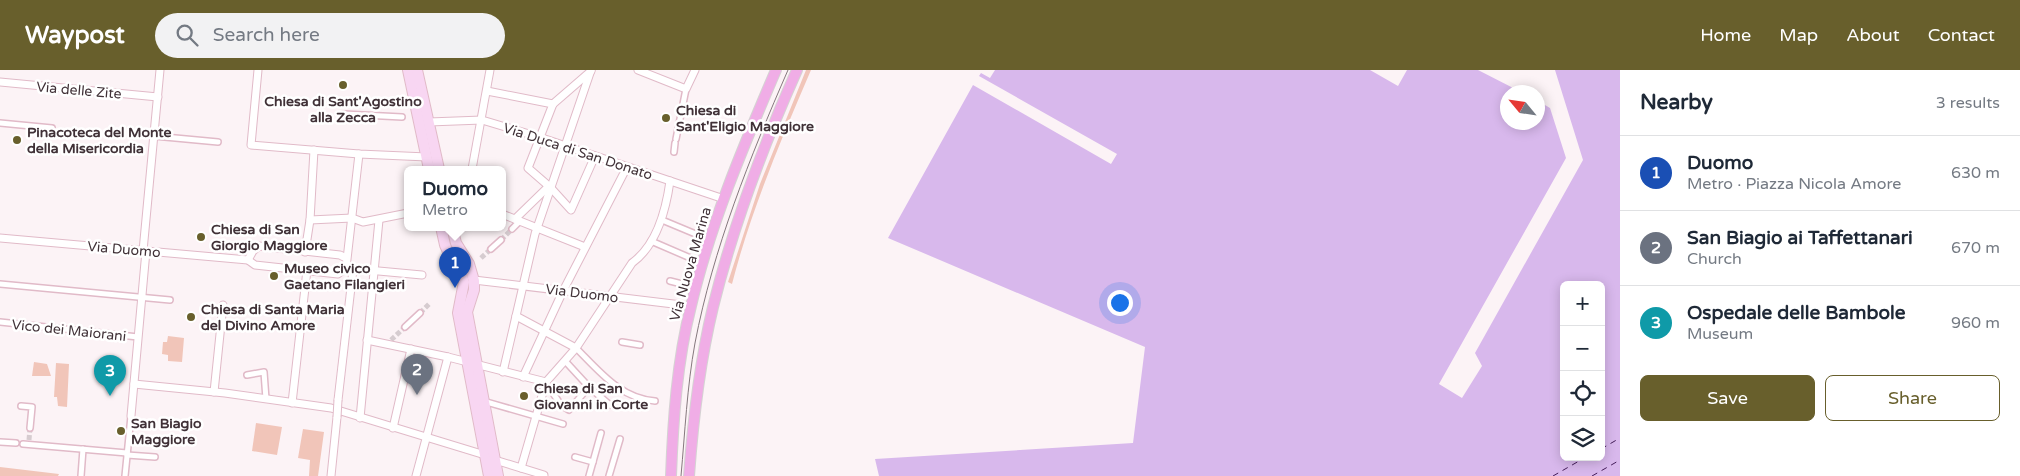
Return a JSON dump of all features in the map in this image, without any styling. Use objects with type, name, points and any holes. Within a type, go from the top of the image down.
[{"type":"main road","points":[[408,70],[428,166]]},
{"type":"main road","points":[[417,70],[438,166]]},
{"type":"main road","name":"Via Nuova Marina","points":[[671,476],[682,352],[690,306],[734,170],[776,70]]},
{"type":"main road","points":[[689,476],[702,362],[713,306],[753,178],[776,116],[796,70]]},
{"type":"main road","points":[[443,231],[464,282],[462,313],[490,457],[498,476]]},
{"type":"main road","points":[[450,244],[452,231]]},
{"type":"main road","points":[[450,244],[469,264],[474,280],[474,290],[462,313]]},
{"type":"main road","points":[[472,364],[483,401],[490,457],[489,476]]},
{"type":"street","points":[[125,476],[142,297],[160,70]]},
{"type":"street","points":[[258,70],[251,145],[358,154],[426,157]]},
{"type":"street","points":[[473,166],[490,70]]},
{"type":"street","points":[[591,70],[553,104],[528,168],[572,210],[595,156]]},
{"type":"street","points":[[503,372],[537,228],[591,70]]},
{"type":"street","points":[[638,70],[686,89]]},
{"type":"street","points":[[674,152],[686,89],[695,70]]},
{"type":"street","name":"Via delle Zite","points":[[0,82],[158,97]]},
{"type":"street","points":[[487,90],[553,104]]},
{"type":"street","points":[[344,114],[402,117]]},
{"type":"street","name":"Via Duca di San Donato","points":[[429,122],[482,120],[565,145],[627,168],[724,199]]},
{"type":"street","points":[[0,123],[52,128]]},
{"type":"street","points":[[154,136],[218,142]]},
{"type":"street","points":[[305,252],[310,220],[314,150]]},
{"type":"street","points":[[331,476],[340,414],[338,400],[349,269],[346,258],[358,154]]},
{"type":"street","points":[[523,377],[563,290],[627,168]]},
{"type":"street","points":[[521,468],[546,382],[566,362],[632,263],[651,241],[662,220],[670,182]]},
{"type":"street","points":[[512,230],[516,220],[550,187]]},
{"type":"street","points":[[310,220],[352,218],[363,222],[404,214]]},
{"type":"street","points":[[506,216],[585,247]]},
{"type":"street","points":[[360,418],[379,220]]},
{"type":"street","points":[[662,220],[710,240]]},
{"type":"street","name":"Via Duomo","points":[[0,238],[248,260],[255,265],[338,274],[349,269],[422,276]]},
{"type":"street","points":[[490,249],[501,240]]},
{"type":"street","points":[[651,241],[703,263]]},
{"type":"street","points":[[248,260],[253,250],[259,246],[346,258]]},
{"type":"street","points":[[292,403],[307,270]]},
{"type":"street","name":"Via Duomo","points":[[474,280],[690,306]]},
{"type":"street","points":[[670,281],[690,286]]},
{"type":"street","points":[[0,284],[170,300]]},
{"type":"street","points":[[214,392],[223,305]]},
{"type":"street","points":[[405,327],[420,313]]},
{"type":"street","points":[[516,316],[576,348],[618,389],[655,401]]},
{"type":"street","name":"Vico dei Maiorani","points":[[0,322],[138,337]]},
{"type":"street","points":[[367,340],[389,343],[546,382],[561,405],[569,410],[590,387]]},
{"type":"street","points":[[622,342],[640,345]]},
{"type":"street","points":[[393,428],[411,350]]},
{"type":"street","points":[[416,476],[448,357]]},
{"type":"street","points":[[566,362],[610,405]]},
{"type":"street","points":[[247,375],[264,372],[266,399]]},
{"type":"street","points":[[134,384],[225,393],[331,408],[340,414],[426,437],[544,475]]},
{"type":"street","points":[[483,401],[563,424]]},
{"type":"street","points":[[21,406],[32,407],[30,428]]},
{"type":"street","points":[[589,476],[601,434]]},
{"type":"street","points":[[609,476],[620,440]]},
{"type":"street","points":[[0,442],[16,443]]},
{"type":"street","points":[[27,443],[155,456]]},
{"type":"street","points":[[81,476],[83,449]]},
{"type":"street","points":[[575,457],[593,462]]},
{"type":"shaded area","points":[[806,70],[811,70],[757,202],[732,284],[728,282],[760,184]]},
{"type":"shaded area","points":[[995,70],[1370,70],[1398,86],[1407,70],[1478,70],[1507,85],[1500,85],[1500,130],[1545,130],[1545,105],[1550,108],[1566,158],[1439,384],[1462,398],[1482,366],[1475,353],[1583,160],[1555,70],[1620,70],[1620,476],[879,476],[875,459],[1133,443],[1145,347],[888,238],[973,85],[1111,164],[1117,154],[979,76],[981,73],[990,78]]},
{"type":"shaded area","points":[[168,336],[184,338],[182,362],[168,361],[168,355],[162,354],[163,342],[167,342]]},
{"type":"shaded area","points":[[34,362],[47,364],[51,376],[32,376]]},
{"type":"shaded area","points":[[56,363],[69,364],[67,407],[58,406],[57,397],[54,397]]},
{"type":"shaded area","points":[[256,423],[282,427],[277,455],[252,451]]},
{"type":"shaded area","points":[[303,429],[324,432],[318,476],[309,476],[310,460],[298,458]]},
{"type":"shaded area","points":[[0,467],[59,474],[58,476],[0,476]]},
{"type":"ferry route","points":[[1605,447],[1620,438]]},
{"type":"ferry route","points":[[1592,476],[1620,460]]},
{"type":"ferry route","points":[[1553,476],[1579,461]]},
{"type":"tunnel","points":[[501,240],[512,229]]},
{"type":"tunnel","points":[[481,258],[491,249]]},
{"type":"tunnel","points":[[420,313],[429,304]]},
{"type":"tunnel","points":[[391,340],[405,327]]},
{"type":"tunnel","points":[[29,440],[30,428]]},
{"type":"tram line","points":[[681,476],[692,360],[712,273],[734,204],[788,70]]},
{"type":"place","name":"Chiesa di Sant'Agostino alla Zecca","points":[[343,85]]},
{"type":"place","name":"Chiesa di Sant'Eligio Maggiore","points":[[666,118]]},
{"type":"place","name":"Pinacoteca del Monte della Misericordia","points":[[17,140]]},
{"type":"place","name":"Chiesa di San Giorgio Maggiore","points":[[201,237]]},
{"type":"place","name":"Museo civico Gaetano Filangieri","points":[[274,276]]},
{"type":"place","name":"Duomo","points":[[455,288]]},
{"type":"place","name":"Chiesa di Santa Maria del Divino Amore","points":[[191,317]]},
{"type":"place","name":"San Biagio ai Taffettanari","points":[[417,395]]},
{"type":"place","name":"Ospedale delle Bambole","points":[[110,396]]},
{"type":"place","name":"Chiesa di San Giovanni in Corte","points":[[524,396]]},
{"type":"place","name":"San Biagio Maggiore","points":[[121,431]]}]
